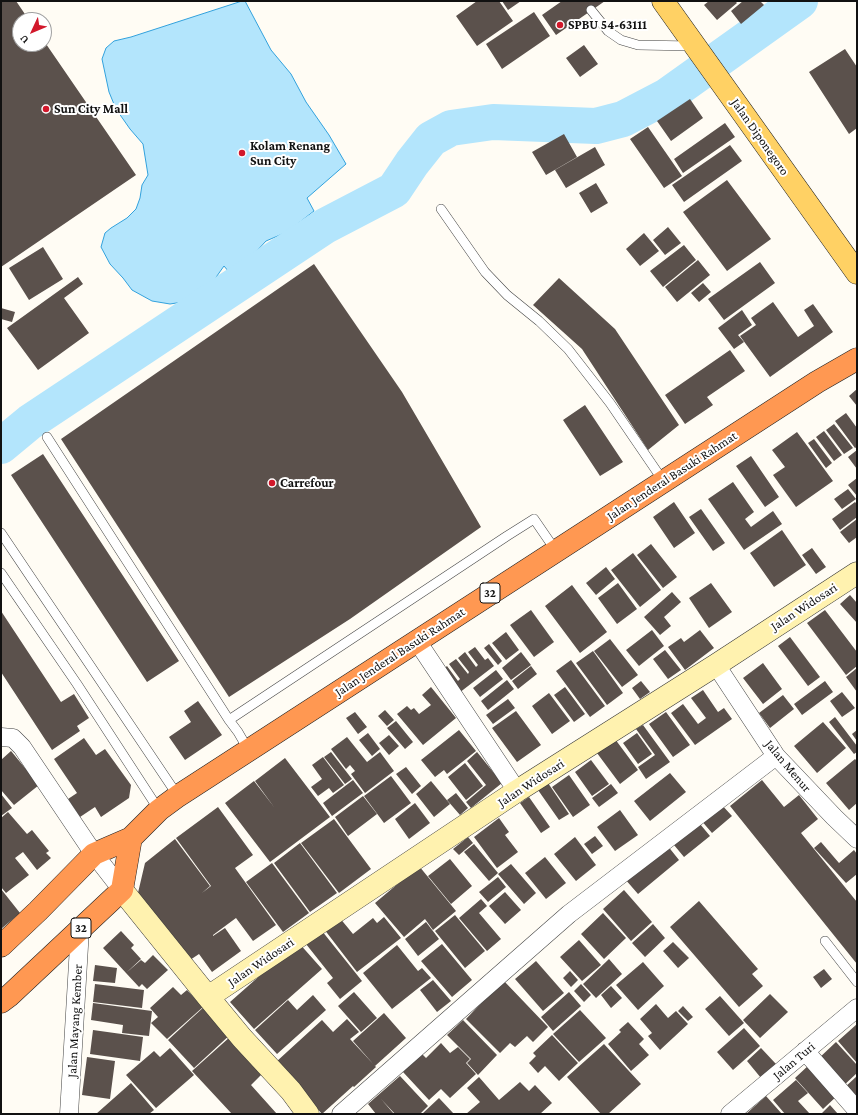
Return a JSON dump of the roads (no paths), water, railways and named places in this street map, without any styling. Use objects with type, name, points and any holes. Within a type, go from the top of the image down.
[{"type":"highway","name":"Jalan Jenderal Basuki Rahmat","points":[[1,946],[94,854],[131,838],[159,810],[178,796],[817,382],[857,359]]},
{"type":"highway","points":[[122,890],[131,838]]},
{"type":"highway","name":"32","points":[[1,1002],[122,890]]},
{"type":"main road","name":"Jalan Diponegoro","points":[[663,1],[857,273]]},
{"type":"street","name":"Jalan Widosari","points":[[208,997],[517,791],[716,665],[857,573]]},
{"type":"street","points":[[416,641],[517,791]]},
{"type":"street","name":"Jalan Menur","points":[[716,665],[776,756],[857,839]]},
{"type":"street","points":[[1,737],[13,738],[22,747],[94,854],[122,890],[242,1038],[291,1091],[308,1114]]},
{"type":"street","points":[[341,1114],[569,914],[776,756]]},
{"type":"street","name":"Jalan Mayang Kember","points":[[69,1114],[80,928]]},
{"type":"street","name":"Jalan Turi","points":[[730,1114],[857,1008]]},
{"type":"street","points":[[804,1052],[855,1108]]},
{"type":"lane","points":[[592,10],[608,31],[622,40],[638,45],[696,46]]},
{"type":"lane","points":[[441,209],[486,272],[507,295],[539,321],[568,349],[610,402],[664,482]]},
{"type":"lane","points":[[47,437],[249,750]]},
{"type":"lane","points":[[229,720],[534,519],[556,551]]},
{"type":"lane","points":[[1,533],[178,796]]},
{"type":"lane","points":[[1,573],[77,684],[159,810]]},
{"type":"lane","points":[[825,941],[857,982]]},
{"type":"water","name":"Kolam Renang Sun City","points":[[245,1],[271,50],[291,74],[306,102],[329,135],[346,164],[307,198],[314,211],[287,232],[266,241],[253,255],[255,265],[234,278],[224,266],[202,297],[170,304],[152,301],[132,290],[110,264],[101,247],[105,233],[127,218],[136,209],[140,198],[142,185],[148,175],[143,144],[116,109],[109,92],[102,59],[106,48],[114,41],[131,37]]},
{"type":"waterway","points":[[1,446],[30,422],[325,226],[394,190],[412,163],[431,139],[451,128],[493,122],[596,126],[623,119],[667,96],[800,1]]},
{"type":"place","name":"SPBU 54-63111","points":[[560,25]]},
{"type":"place","name":"Sun City Mall","points":[[46,109]]},
{"type":"place","name":"Kolam Renang Sun City","points":[[242,153]]},
{"type":"place","name":"Carrefour","points":[[272,483]]}]
